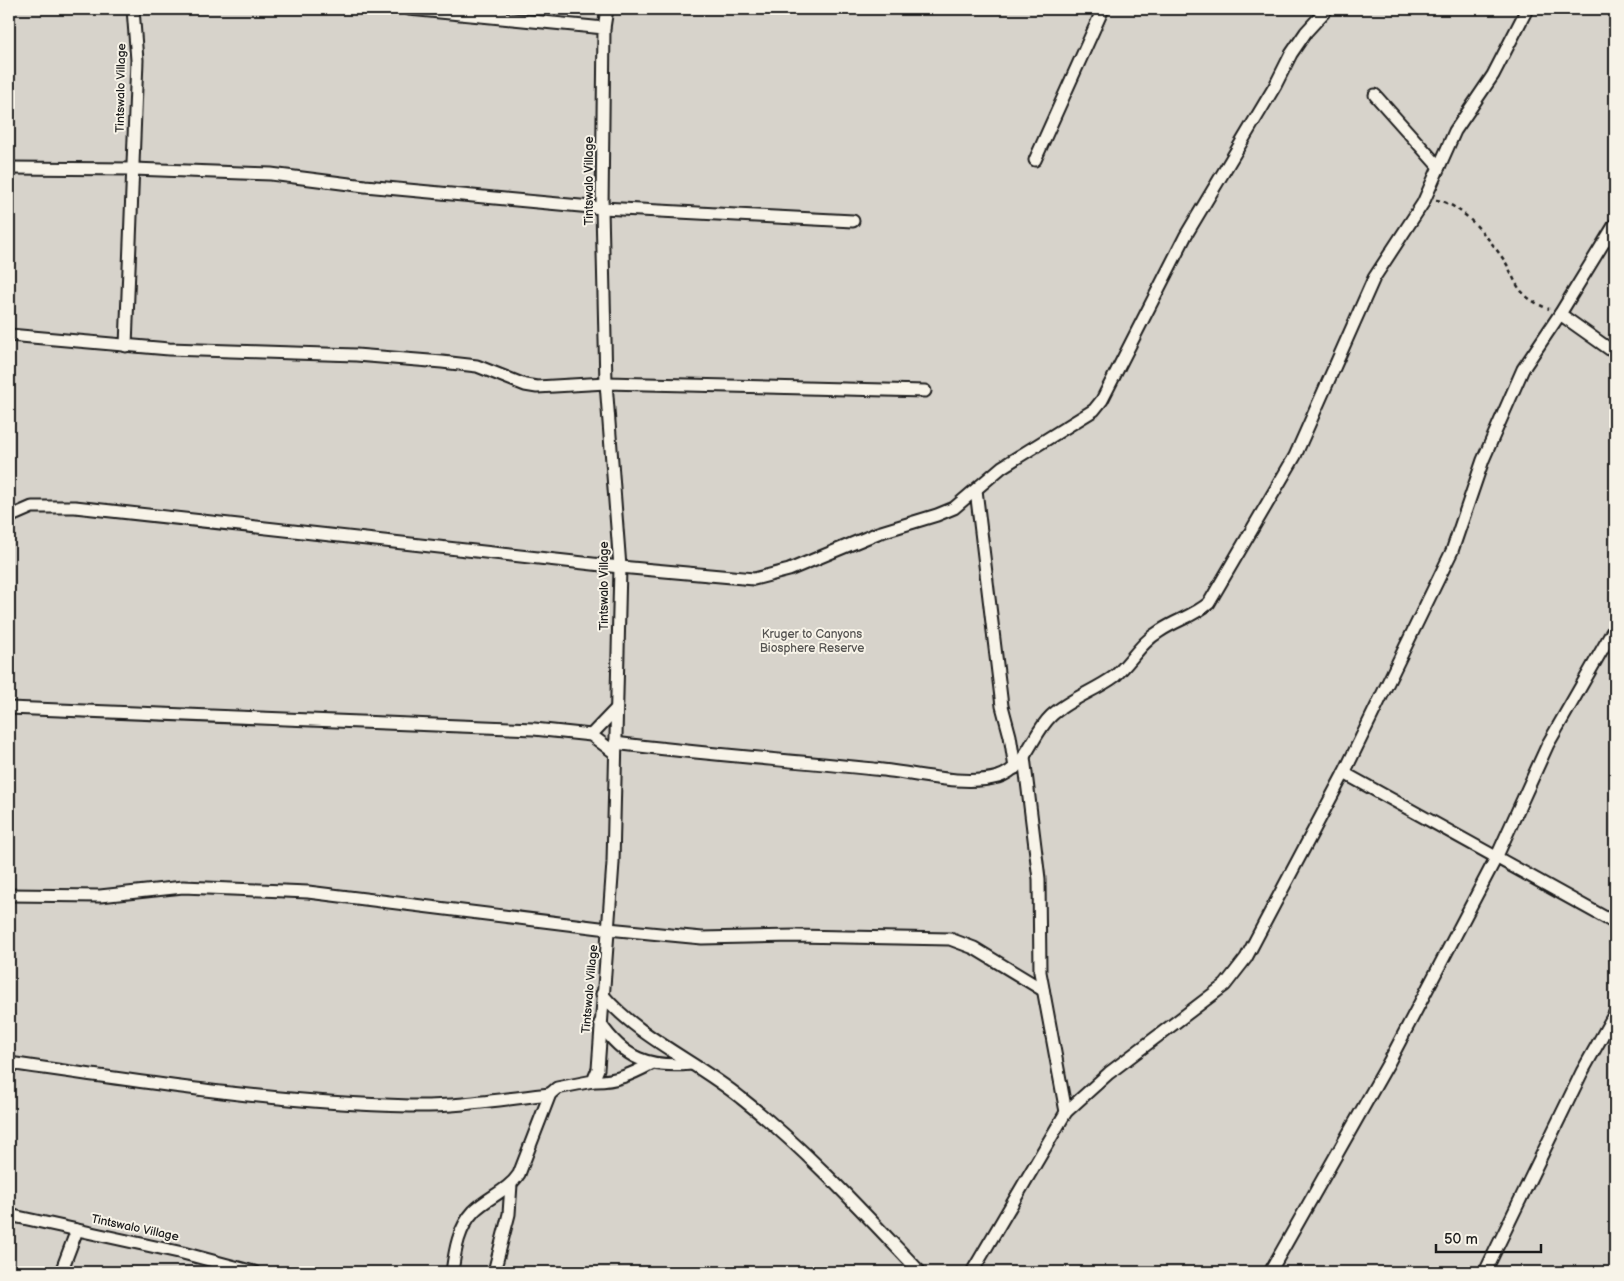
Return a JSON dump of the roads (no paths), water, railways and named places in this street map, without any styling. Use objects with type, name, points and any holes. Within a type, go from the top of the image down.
[{"type":"street","name":"Tintswalo Village","points":[[126,346],[137,60],[133,9]]},
{"type":"street","points":[[409,9],[604,28]]},
{"type":"street","name":"Tintswalo Village","points":[[593,1081],[598,1069],[613,863],[620,567],[606,383],[602,208],[604,28],[607,9]]},
{"type":"street","points":[[1035,160],[1103,9]]},
{"type":"street","points":[[9,518],[32,507],[75,507],[620,567],[754,579],[772,576],[878,533],[938,515],[954,508],[1002,467],[1085,416],[1102,400],[1186,235],[1275,86],[1291,54],[1306,32],[1327,9]]},
{"type":"street","points":[[9,708],[534,729],[591,735],[615,748],[687,752],[876,769],[958,780],[998,777],[1015,768],[1024,757],[1043,725],[1052,715],[1116,675],[1153,635],[1197,612],[1209,603],[1295,456],[1374,278],[1422,203],[1455,131],[1493,75],[1527,9]]},
{"type":"street","points":[[1375,95],[1439,167]]},
{"type":"street","points":[[9,168],[133,168],[271,174],[365,186],[602,208],[852,221]]},
{"type":"street","points":[[972,1272],[1066,1112],[1109,1073],[1225,985],[1250,951],[1344,773],[1452,551],[1484,460],[1522,369],[1560,314],[1615,224]]},
{"type":"street","points":[[1560,314],[1615,353]]},
{"type":"street","points":[[9,335],[126,346],[356,355],[477,366],[532,386],[606,383],[925,391]]},
{"type":"street","points":[[976,490],[1002,706],[1010,736],[1015,768]]},
{"type":"street","points":[[1270,1272],[1389,1062],[1497,856],[1548,744],[1615,627]]},
{"type":"street","points":[[591,735],[616,709]]},
{"type":"street","points":[[1024,757],[1039,879],[1038,949],[1043,990],[1066,1112]]},
{"type":"street","points":[[1344,773],[1615,923]]},
{"type":"street","points":[[9,894],[100,896],[183,886],[308,892],[608,929],[702,938],[795,936],[950,939],[974,948],[1043,990]]},
{"type":"street","points":[[602,994],[629,1021],[739,1096],[772,1123],[920,1272]]},
{"type":"street","points":[[1485,1272],[1582,1072],[1615,1013]]},
{"type":"street","points":[[600,1024],[612,1040],[625,1052],[651,1064],[673,1066],[691,1064]]},
{"type":"street","points":[[9,1063],[168,1085],[327,1102],[412,1106],[483,1102],[550,1094]]},
{"type":"street","points":[[452,1272],[457,1242],[469,1218],[475,1210],[512,1184],[519,1174],[550,1094],[557,1088],[593,1081],[607,1082],[621,1078],[651,1064]]},
{"type":"street","points":[[494,1272],[509,1214],[512,1184]]},
{"type":"street","name":"Tintswalo Village","points":[[9,1215],[183,1253],[254,1272]]},
{"type":"street","points":[[61,1272],[78,1230]]},
{"type":"park label","name":"Kruger to Canyons Biosphere Reserve","points":[[812,641]]}]
